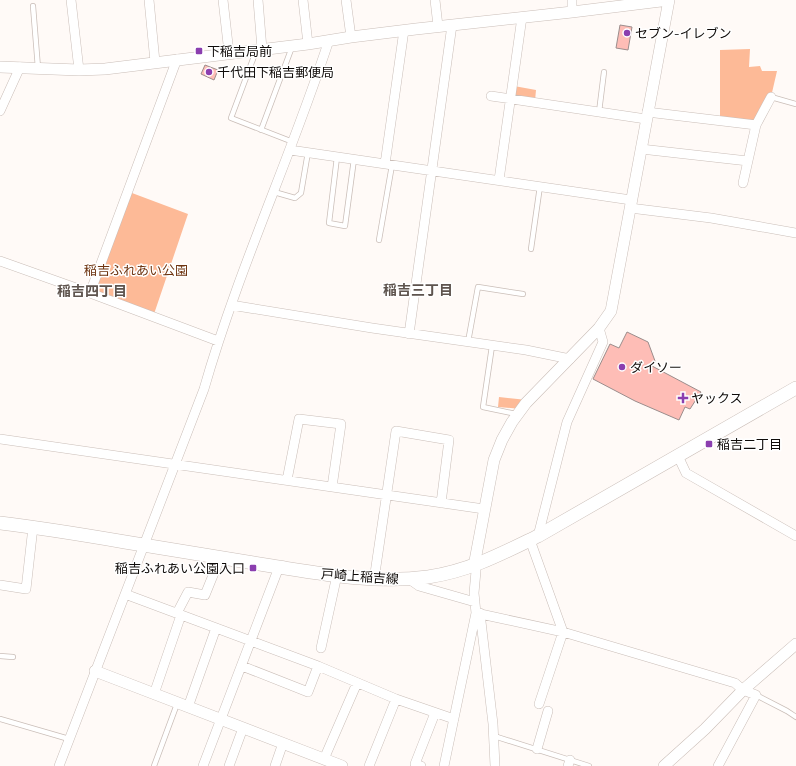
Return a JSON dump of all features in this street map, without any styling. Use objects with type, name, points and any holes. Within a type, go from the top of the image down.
[{"type":"main road","name":"戸崎上稲吉線","points":[[0,523],[33,527],[278,567],[374,580],[409,579],[448,573],[474,566],[494,558],[534,538],[796,388]]},
{"type":"street","points":[[71,0],[79,70]]},
{"type":"street","points":[[149,0],[155,62]]},
{"type":"street","points":[[223,0],[229,54]]},
{"type":"street","points":[[258,0],[259,49]]},
{"type":"street","points":[[303,0],[308,44]]},
{"type":"street","points":[[346,0],[351,37]]},
{"type":"street","points":[[435,0],[438,26]]},
{"type":"street","points":[[572,0],[572,12]]},
{"type":"street","points":[[0,67],[79,70],[105,69],[308,44],[404,30],[669,0],[611,311],[599,328],[526,403],[512,422],[497,453],[484,509],[474,566],[476,571],[474,593],[494,736],[495,766]]},
{"type":"street","points":[[499,180],[522,17]]},
{"type":"street","points":[[409,334],[452,25]]},
{"type":"street","points":[[389,164],[404,30]]},
{"type":"street","points":[[59,766],[204,389],[218,341],[313,90],[329,40]]},
{"type":"street","points":[[90,293],[177,59]]},
{"type":"street","points":[[0,110],[20,67]]},
{"type":"street","points":[[491,96],[599,112],[756,125]]},
{"type":"street","points":[[743,183],[756,125],[771,97]]},
{"type":"street","points":[[291,146],[308,152],[337,157],[540,186],[631,204],[796,233]]},
{"type":"street","points":[[641,149],[748,161]]},
{"type":"street","points":[[0,261],[218,341]]},
{"type":"street","points":[[231,305],[570,359]]},
{"type":"street","points":[[539,704],[563,632],[534,538],[567,422],[603,342],[599,328]]},
{"type":"street","points":[[288,480],[299,419],[341,424],[332,487]]},
{"type":"street","points":[[374,580],[396,431],[449,440],[441,503]]},
{"type":"street","points":[[0,439],[484,509]]},
{"type":"street","points":[[678,456],[686,473],[796,536]]},
{"type":"street","points":[[0,585],[26,589],[33,527]]},
{"type":"street","points":[[154,694],[179,614],[188,592],[205,595],[220,558]]},
{"type":"street","points":[[203,766],[222,720],[278,567]]},
{"type":"street","points":[[321,648],[337,575]]},
{"type":"street","points":[[409,579],[419,586],[475,602]]},
{"type":"street","points":[[125,594],[318,666],[396,699],[454,719]]},
{"type":"street","points":[[478,613],[563,632],[735,683],[743,690],[756,696],[718,766]]},
{"type":"street","points":[[444,766],[478,613]]},
{"type":"street","points":[[188,707],[216,628]]},
{"type":"street","points":[[664,766],[705,729],[743,690],[796,644]]},
{"type":"street","points":[[242,666],[308,692],[318,666]]},
{"type":"street","points":[[95,671],[342,766]]},
{"type":"street","points":[[324,759],[357,683]]},
{"type":"street","points":[[369,766],[396,699]]},
{"type":"street","points":[[537,749],[548,710]]},
{"type":"street","points":[[421,766],[415,764],[435,713]]},
{"type":"street","points":[[229,766],[243,728]]},
{"type":"street","points":[[274,766],[283,743]]},
{"type":"lane","points":[[33,6],[38,68]]},
{"type":"lane","points":[[261,130],[292,45]]},
{"type":"lane","points":[[259,49],[231,118],[261,130],[291,146]]},
{"type":"lane","points":[[599,112],[604,72]]},
{"type":"lane","points":[[771,97],[796,104]]},
{"type":"lane","points":[[274,192],[295,198],[301,193],[308,152]]},
{"type":"lane","points":[[337,157],[329,223],[345,226],[354,159]]},
{"type":"lane","points":[[379,240],[389,164]]},
{"type":"lane","points":[[531,249],[540,186]]},
{"type":"lane","points":[[468,342],[478,287],[523,294]]},
{"type":"lane","points":[[492,346],[483,407],[518,414]]},
{"type":"lane","points":[[0,656],[13,657]]},
{"type":"lane","points":[[756,696],[787,710],[796,717]]},
{"type":"lane","points":[[154,766],[177,703]]},
{"type":"lane","points":[[0,719],[69,739]]},
{"type":"lane","points":[[494,736],[537,749],[569,763],[589,766]]},
{"type":"green space","points":[[750,49],[749,67],[760,66],[762,71],[777,71],[771,97],[756,125],[720,121],[720,50]]},
{"type":"green space","points":[[514,86],[536,90],[535,101],[512,97]]},
{"type":"green space","name":"稲吉ふれあい公園","points":[[132,193],[188,214],[154,314],[94,291]]},
{"type":"green space","points":[[499,397],[527,400],[521,409],[498,407]]},
{"type":"building","points":[[620,25],[632,27],[628,50],[616,48]]},
{"type":"building","points":[[205,65],[218,70],[214,80],[201,74]]},
{"type":"building","points":[[627,332],[648,342],[655,361],[652,366],[701,392],[690,409],[685,407],[679,420],[635,401],[593,379],[610,344],[619,348]]},
{"type":"place","name":"セブン-イレブン","points":[[627,33]]},
{"type":"place","name":"下稲吉局前","points":[[199,51]]},
{"type":"place","name":"千代田下稲吉郵便局","points":[[209,72]]},
{"type":"place","name":"ダイソー","points":[[622,367]]},
{"type":"place","name":"ヤックス","points":[[683,398]]},
{"type":"place","name":"稲吉二丁目","points":[[709,444]]},
{"type":"place","name":"稲吉ふれあい公園入口","points":[[253,568]]},
{"type":"district","name":"稲吉三丁目","points":[[418,290]]},
{"type":"district","name":"稲吉四丁目","points":[[92,291]]}]
